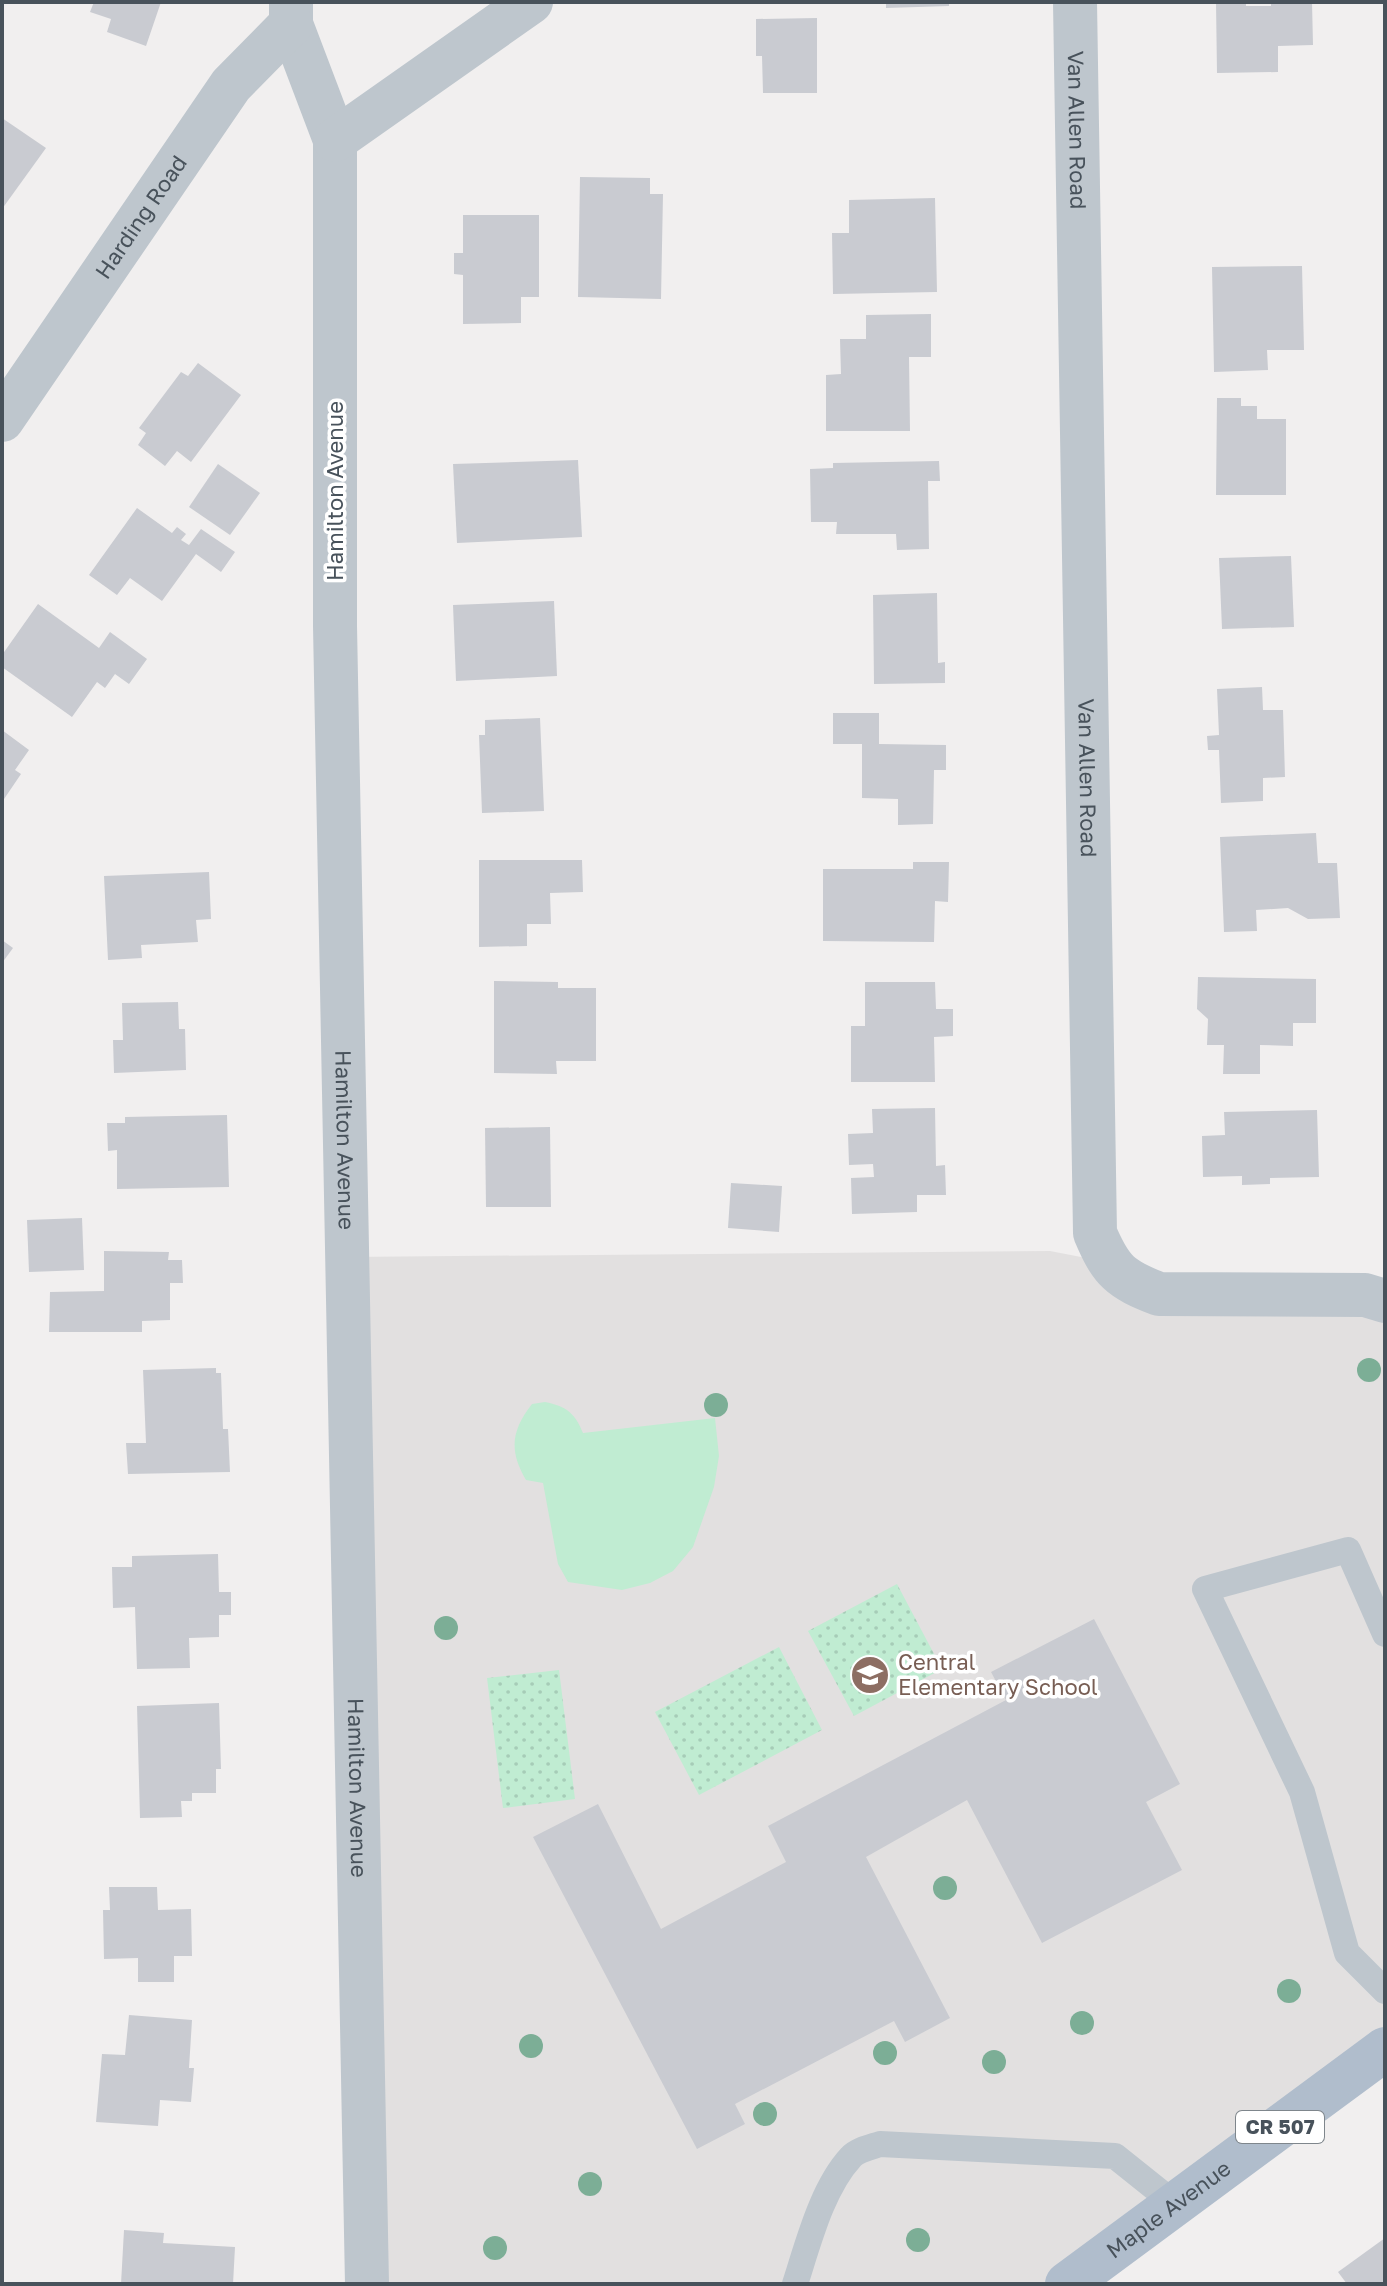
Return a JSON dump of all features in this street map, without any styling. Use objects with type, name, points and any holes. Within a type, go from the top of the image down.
[{"type":"main road","name":"Maple Avenue","points":[[1067,2284],[1385,2049]]},
{"type":"street","points":[[335,140],[531,2]]},
{"type":"street","name":"Van Allen Road","points":[[1075,2],[1095,1233],[1107,1262],[1130,1283],[1159,1294],[1365,1295],[1385,1301]]},
{"type":"street","name":"Hamilton Avenue","points":[[291,13],[335,140],[335,642],[367,2284]]},
{"type":"street","name":"Harding Road","points":[[2,420],[231,85],[291,13]]},
{"type":"lane","points":[[1385,1634],[1348,1550],[1205,1589],[1302,1792],[1347,1953],[1385,1991]]},
{"type":"lane","points":[[795,2284],[812,2230],[833,2183],[853,2154],[880,2144],[1115,2156],[1175,2204]]},
{"type":"shaded area","name":"Central Elementary School","points":[[1050,1251],[1107,1262],[1130,1283],[1385,1301],[1385,2049],[1067,2284],[367,2284],[347,1257]]},
{"type":"green space","points":[[545,1402],[569,1412],[583,1433],[715,1418],[719,1456],[714,1487],[693,1547],[673,1571],[650,1583],[622,1590],[568,1582],[558,1564],[543,1483],[526,1480],[515,1450],[516,1432],[525,1414],[532,1404]]},
{"type":"green space","points":[[897,1584],[942,1669],[854,1716],[808,1631]]},
{"type":"green space","points":[[779,1647],[822,1730],[699,1795],[655,1712]]},
{"type":"green space","points":[[559,1670],[575,1799],[503,1808],[487,1678]]},
{"type":"building","points":[[94,2],[161,2],[146,46],[107,32],[111,19],[90,12]]},
{"type":"building","points":[[886,2],[949,2],[949,6],[886,8]]},
{"type":"building","points":[[1216,2],[1271,6],[1271,2],[1312,2],[1313,45],[1278,46],[1278,72],[1217,73]]},
{"type":"building","points":[[817,18],[817,93],[763,93],[762,56],[756,56],[756,19]]},
{"type":"building","points":[[2,118],[46,148],[2,209]]},
{"type":"building","points":[[580,177],[650,178],[650,194],[663,194],[661,299],[578,297]]},
{"type":"building","points":[[935,198],[937,292],[833,294],[832,233],[849,233],[849,200]]},
{"type":"building","points":[[463,215],[539,215],[539,297],[521,297],[521,323],[463,324],[463,275],[454,274],[454,253],[463,253]]},
{"type":"building","points":[[1302,266],[1304,350],[1267,350],[1268,370],[1214,372],[1212,267]]},
{"type":"building","points":[[931,314],[931,357],[909,357],[910,431],[826,431],[826,375],[841,374],[840,339],[866,339],[866,315]]},
{"type":"building","points":[[198,363],[241,395],[191,462],[177,451],[165,466],[138,445],[146,433],[139,428],[181,372],[188,376]]},
{"type":"building","points":[[1217,398],[1241,398],[1241,406],[1257,406],[1257,419],[1286,419],[1286,495],[1216,495]]},
{"type":"building","points":[[578,460],[582,537],[457,543],[453,464]]},
{"type":"building","points":[[939,461],[940,481],[928,481],[929,549],[897,550],[896,534],[836,534],[837,522],[811,522],[810,469],[833,468],[833,463]]},
{"type":"building","points":[[218,464],[260,493],[230,535],[189,507]]},
{"type":"building","points":[[137,508],[172,533],[177,527],[186,534],[181,540],[189,545],[201,529],[235,552],[221,572],[196,554],[162,601],[130,578],[117,595],[89,575]]},
{"type":"building","points":[[1291,556],[1294,627],[1222,629],[1219,558]]},
{"type":"building","points":[[937,593],[938,663],[945,662],[945,683],[874,684],[873,595]]},
{"type":"building","points":[[554,601],[557,676],[456,681],[453,605]]},
{"type":"building","points":[[38,604],[99,648],[110,632],[147,659],[129,684],[115,674],[105,688],[97,682],[72,717],[2,667],[2,655]]},
{"type":"building","points":[[1262,687],[1263,710],[1283,710],[1285,777],[1263,778],[1263,801],[1221,803],[1219,750],[1208,750],[1207,736],[1219,735],[1217,689]]},
{"type":"building","points":[[833,713],[879,713],[879,744],[946,745],[946,770],[934,770],[933,824],[898,825],[898,799],[862,798],[862,744],[833,744]]},
{"type":"building","points":[[540,718],[544,811],[482,813],[479,735],[485,735],[485,720]]},
{"type":"building","points":[[2,730],[29,750],[15,770],[21,774],[2,802]]},
{"type":"building","points":[[1316,833],[1318,863],[1337,863],[1340,918],[1308,919],[1288,908],[1256,910],[1257,931],[1224,932],[1220,837]]},
{"type":"building","points":[[479,860],[582,860],[583,892],[550,893],[551,924],[527,924],[527,946],[479,947]]},
{"type":"building","points":[[913,862],[949,862],[948,902],[935,901],[934,942],[823,941],[823,869],[913,869]]},
{"type":"building","points":[[209,872],[211,919],[196,920],[198,942],[141,945],[142,958],[108,960],[104,876]]},
{"type":"building","points":[[2,940],[13,948],[2,963]]},
{"type":"building","points":[[1198,977],[1316,979],[1316,1023],[1293,1023],[1293,1046],[1260,1045],[1260,1074],[1223,1074],[1224,1045],[1207,1045],[1208,1019],[1197,1009]]},
{"type":"building","points":[[494,981],[558,982],[558,988],[596,988],[596,1061],[556,1061],[557,1074],[494,1073]]},
{"type":"building","points":[[865,982],[935,982],[936,1009],[953,1009],[953,1036],[934,1037],[935,1082],[851,1082],[851,1026],[865,1026]]},
{"type":"building","points":[[178,1002],[179,1029],[185,1029],[186,1070],[114,1073],[113,1040],[123,1040],[122,1003]]},
{"type":"building","points":[[935,1108],[936,1166],[945,1165],[946,1195],[917,1195],[917,1212],[852,1214],[851,1178],[874,1177],[873,1164],[849,1165],[848,1134],[873,1133],[872,1109]]},
{"type":"building","points":[[1317,1110],[1319,1177],[1270,1178],[1270,1184],[1242,1185],[1242,1176],[1203,1177],[1202,1136],[1225,1135],[1224,1112]]},
{"type":"building","points":[[227,1115],[229,1187],[117,1189],[117,1150],[108,1151],[107,1123],[125,1123],[125,1117]]},
{"type":"building","points":[[550,1127],[551,1207],[486,1207],[485,1128]]},
{"type":"building","points":[[731,1183],[782,1186],[779,1232],[728,1228]]},
{"type":"building","points":[[82,1218],[84,1270],[29,1272],[27,1220]]},
{"type":"building","points":[[104,1251],[169,1252],[168,1260],[182,1260],[183,1283],[170,1283],[170,1320],[142,1321],[142,1332],[49,1332],[50,1292],[104,1291]]},
{"type":"building","points":[[216,1368],[216,1373],[221,1373],[223,1429],[228,1429],[230,1472],[128,1474],[126,1443],[146,1443],[143,1370]]},
{"type":"building","points":[[218,1554],[219,1592],[231,1592],[231,1615],[219,1615],[219,1637],[189,1638],[190,1668],[137,1669],[135,1607],[113,1608],[112,1567],[132,1567],[132,1556]]},
{"type":"building","points":[[1094,1619],[1180,1784],[1146,1802],[1182,1870],[1042,1943],[967,1800],[866,1857],[950,2018],[905,2042],[894,2021],[735,2104],[745,2124],[697,2149],[533,1837],[598,1804],[661,1929],[786,1862],[768,1826],[1006,1700],[991,1672]]},
{"type":"building","points":[[219,1703],[221,1769],[216,1769],[216,1793],[192,1793],[192,1801],[181,1801],[182,1817],[140,1818],[137,1706]]},
{"type":"building","points":[[109,1887],[157,1887],[158,1910],[191,1909],[192,1956],[174,1956],[174,1982],[138,1982],[138,1958],[104,1959],[103,1910],[110,1910]]},
{"type":"building","points":[[129,2015],[192,2020],[189,2068],[194,2068],[191,2102],[160,2100],[158,2126],[96,2122],[102,2054],[125,2055]]},
{"type":"building","points":[[124,2230],[164,2233],[163,2243],[235,2247],[233,2284],[121,2284]]},
{"type":"building","points":[[1385,2238],[1385,2284],[1347,2284],[1338,2272]]},
{"type":"place","name":"Central Elementary School","points":[[870,1675]]}]
